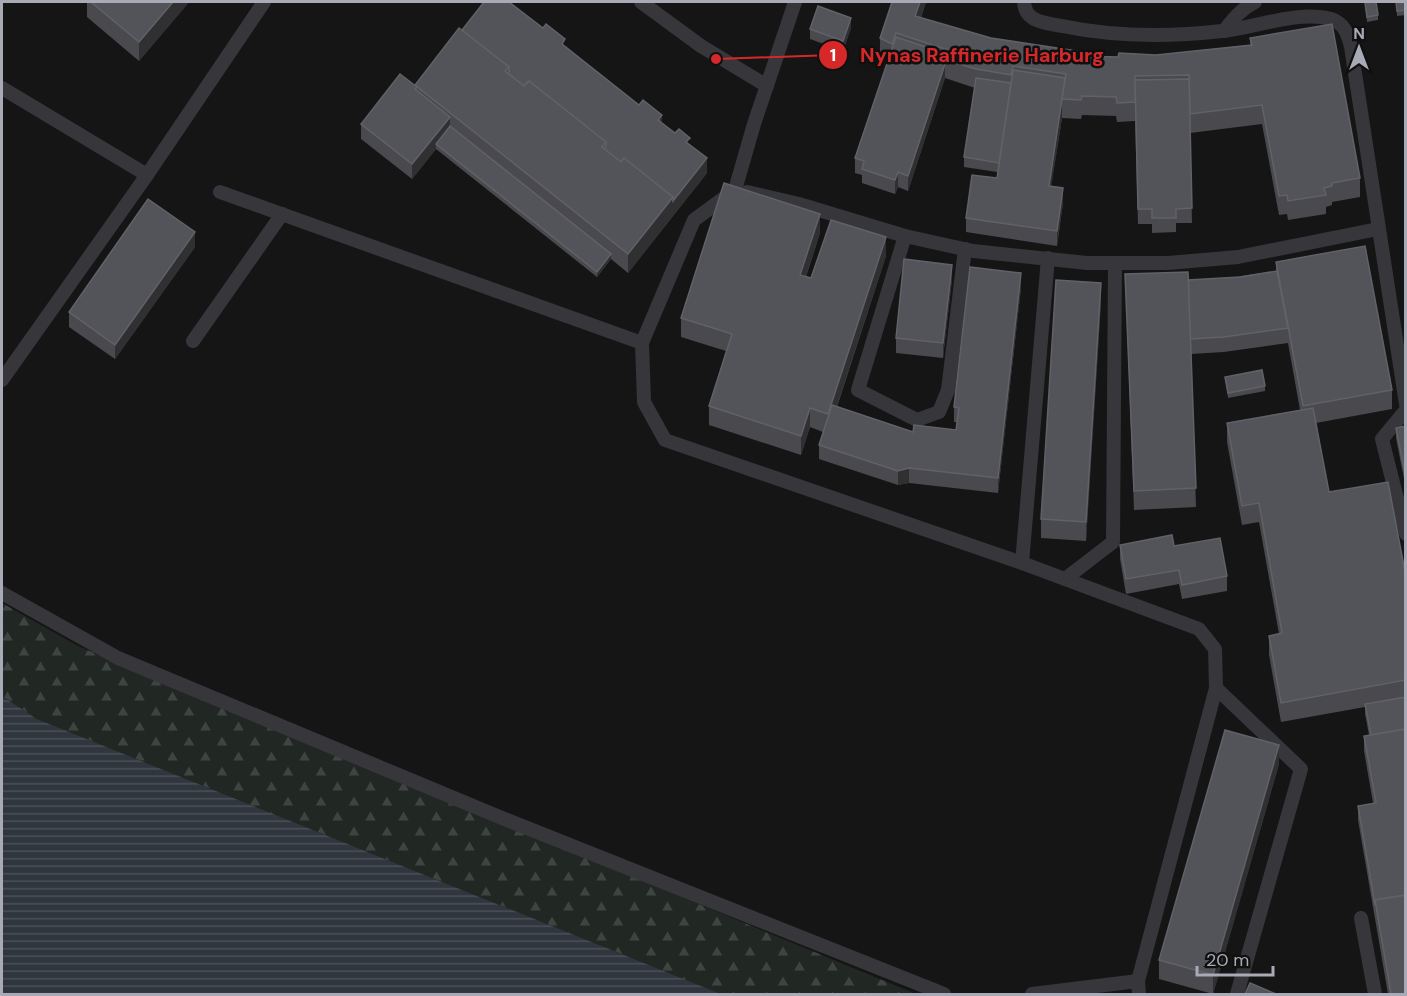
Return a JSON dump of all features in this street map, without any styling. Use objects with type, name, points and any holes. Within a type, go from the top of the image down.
[{"type":"lane","points":[[2,380],[147,175],[264,2]]},
{"type":"lane","points":[[641,2],[701,46],[767,86]]},
{"type":"lane","points":[[795,2],[735,190],[694,220],[642,343],[644,402],[665,440],[1022,563],[1199,629],[1215,650],[1216,688],[1139,988],[1032,994]]},
{"type":"lane","points":[[1024,2],[1024,9],[1035,20],[1082,30],[1161,36],[1224,31],[1289,19],[1316,17],[1334,20],[1345,29],[1351,47],[1406,404]]},
{"type":"lane","points":[[1224,31],[1244,7],[1255,2]]},
{"type":"lane","points":[[2,88],[147,175]]},
{"type":"lane","points":[[735,190],[799,204],[905,236],[965,249],[1087,263],[1168,263],[1238,257],[1378,229]]},
{"type":"lane","points":[[220,192],[642,343]]},
{"type":"lane","points":[[193,341],[282,214]]},
{"type":"lane","points":[[905,236],[858,390],[917,420],[939,412],[948,390],[965,249]]},
{"type":"lane","points":[[1022,563],[1048,258]]},
{"type":"lane","points":[[1065,579],[1113,542],[1114,263]]},
{"type":"lane","points":[[1406,410],[1382,439],[1406,534]]},
{"type":"lane","points":[[2,593],[118,658],[502,818],[944,994]]},
{"type":"lane","points":[[1216,688],[1301,769],[1238,994]]},
{"type":"lane","points":[[1361,918],[1375,994]]},
{"type":"green space","points":[[2,603],[78,646],[916,994],[721,994],[37,719],[2,696]]},
{"type":"shaded area","points":[[2,696],[37,719],[721,994],[2,994]]},
{"type":"building","points":[[91,2],[173,2],[139,42]]},
{"type":"building","points":[[484,2],[509,2],[543,28],[546,24],[565,39],[562,44],[639,105],[643,100],[662,115],[658,120],[675,133],[679,129],[690,138],[686,142],[707,158],[673,201],[673,197],[624,158],[621,162],[604,149],[606,142],[529,81],[524,86],[508,73],[509,67],[462,30]]},
{"type":"building","points":[[892,2],[920,2],[915,16],[991,38],[1083,52],[1083,56],[1118,57],[1119,53],[1156,55],[1252,45],[1250,38],[1332,24],[1360,178],[1332,183],[1332,186],[1324,188],[1326,195],[1288,201],[1287,195],[1279,196],[1262,105],[1190,114],[1189,75],[1135,76],[1135,102],[1117,103],[1116,97],[1082,96],[1081,100],[1062,99],[1066,74],[1013,66],[1011,75],[976,69],[945,60],[948,50],[896,33],[892,44],[880,38]]},
{"type":"building","points":[[1376,2],[1378,15],[1367,17],[1365,3]]},
{"type":"building","points":[[1396,2],[1406,2],[1406,10],[1397,11]]},
{"type":"building","points":[[818,6],[851,18],[843,41],[810,29]]},
{"type":"building","points":[[459,28],[509,67],[505,71],[524,86],[529,81],[606,142],[602,147],[621,162],[624,158],[673,197],[628,254],[415,85]]},
{"type":"building","points":[[896,37],[947,54],[908,176],[898,172],[895,180],[862,169],[864,161],[855,158]]},
{"type":"building","points":[[1013,70],[1065,78],[1049,186],[1063,188],[1057,231],[966,218],[972,175],[997,178]]},
{"type":"building","points":[[400,74],[450,117],[412,164],[361,124]]},
{"type":"building","points":[[976,78],[1011,83],[999,163],[964,157]]},
{"type":"building","points":[[1189,79],[1192,208],[1176,209],[1176,218],[1152,218],[1152,209],[1138,209],[1135,80]]},
{"type":"building","points":[[450,126],[611,254],[597,272],[436,144]]},
{"type":"building","points":[[724,183],[820,214],[800,275],[811,278],[831,220],[886,237],[828,414],[810,408],[801,436],[709,406],[732,334],[681,318]]},
{"type":"building","points":[[148,199],[195,232],[115,345],[69,312]]},
{"type":"building","points":[[1365,246],[1392,390],[1303,406],[1276,262]]},
{"type":"building","points":[[904,259],[952,265],[943,343],[896,338]]},
{"type":"building","points":[[970,267],[1021,273],[998,478],[909,468],[898,471],[819,445],[832,405],[913,432],[914,425],[956,430],[959,408],[954,407]]},
{"type":"building","points":[[1277,271],[1288,328],[1224,337],[1190,339],[1188,280],[1240,277]]},
{"type":"building","points":[[1188,272],[1196,488],[1134,491],[1125,274]]},
{"type":"building","points":[[1056,280],[1101,283],[1086,522],[1041,519]]},
{"type":"building","points":[[1262,370],[1265,386],[1228,393],[1225,377]]},
{"type":"building","points":[[1313,408],[1329,492],[1388,482],[1406,577],[1406,680],[1281,703],[1269,636],[1282,633],[1259,503],[1242,506],[1227,423]]},
{"type":"building","points":[[1406,426],[1406,479],[1396,428]]},
{"type":"building","points":[[1172,535],[1174,546],[1220,538],[1227,576],[1182,585],[1179,570],[1126,579],[1120,545]]},
{"type":"building","points":[[1406,697],[1406,729],[1371,735],[1365,704]]},
{"type":"building","points":[[1406,729],[1406,895],[1375,900],[1375,905],[1358,806],[1376,803],[1364,736]]},
{"type":"building","points":[[1225,730],[1279,745],[1213,975],[1159,960]]},
{"type":"building","points":[[1406,895],[1406,994],[1391,994],[1375,900]]},
{"type":"building","points":[[1250,983],[1276,994],[1245,994]]},
{"type":"place","name":"Nynas Raffinerie Harburg","points":[[716,59]]}]
